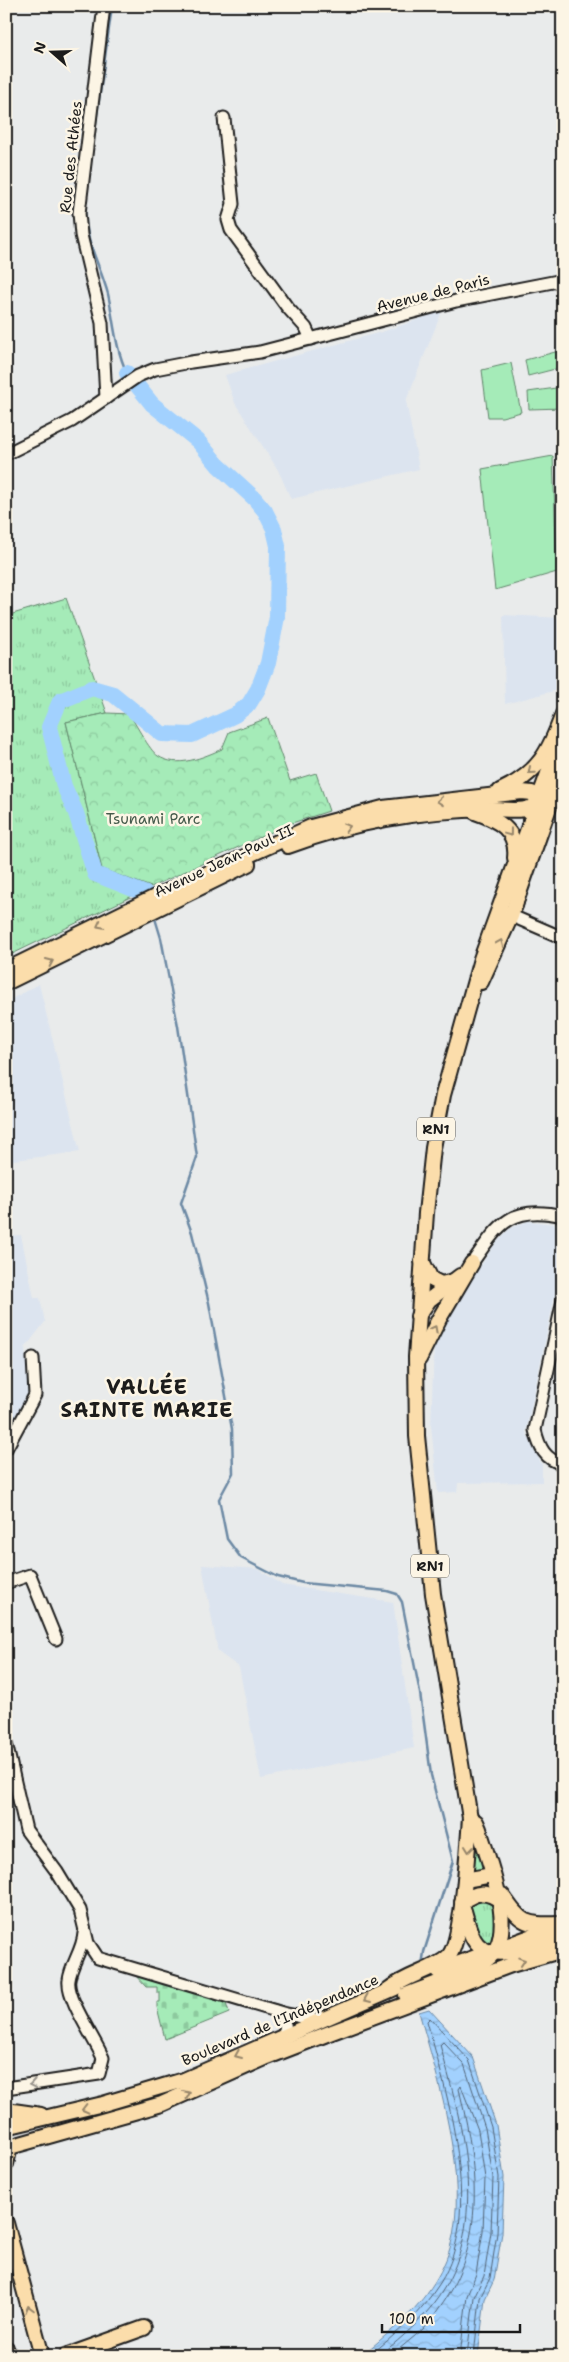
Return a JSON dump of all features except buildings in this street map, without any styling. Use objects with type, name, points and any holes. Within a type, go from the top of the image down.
[{"type":"main road","points":[[488,796],[516,783],[538,765],[547,753],[563,714]]},
{"type":"main road","name":"RN1","points":[[508,910],[512,877],[540,802],[563,732]]},
{"type":"main road","points":[[508,910],[518,888],[544,812],[540,802],[554,785],[563,759]]},
{"type":"main road","name":"RN1","points":[[470,1818],[476,1822],[479,1829],[492,1875],[500,1895],[501,1923],[492,1951],[475,1941],[462,1902],[470,1850],[470,1818],[433,1594],[417,1436],[416,1364],[422,1261],[430,1167],[450,1069],[471,1000],[491,963],[508,910],[563,768]]},
{"type":"main road","name":"Avenue Jean-Paul II","points":[[6,970],[151,906],[259,859],[319,835],[364,824],[469,810],[524,810],[540,802],[527,792],[412,804],[348,816],[312,827],[272,843],[151,906],[6,983]]},
{"type":"main road","points":[[469,810],[496,821],[510,832],[516,847],[512,877]]},
{"type":"main road","points":[[422,1261],[431,1279],[441,1284],[454,1281]]},
{"type":"main road","points":[[453,1295],[447,1304],[434,1311],[420,1308],[454,1281],[472,1263]]},
{"type":"main road","points":[[416,1364],[472,1263]]},
{"type":"main road","points":[[465,1880],[492,1875]]},
{"type":"main road","points":[[440,1971],[455,1946],[462,1902],[479,1893],[500,1895],[523,1921],[532,1924],[563,1923]]},
{"type":"main road","points":[[318,2037],[334,2024],[413,1983],[492,1951],[563,1928]]},
{"type":"main road","points":[[492,1951],[508,1953],[563,1939]]},
{"type":"main road","name":"Boulevard de l'Indépendance","points":[[8,2145],[175,2099],[264,2058],[318,2037],[511,1965],[563,1950]]},
{"type":"main road","name":"Boulevard de l'Indépendance","points":[[6,2127],[119,2100],[184,2080],[388,1990],[413,1983]]},
{"type":"main road","points":[[6,2110],[18,2114],[56,2116]]},
{"type":"main road","points":[[6,2164],[8,2145]]},
{"type":"main road","points":[[6,2223],[42,2356]]},
{"type":"main road","points":[[66,2356],[144,2328]]},
{"type":"main road","points":[[6,2348],[8,2356]]},
{"type":"street","name":"Rue des Athées","points":[[104,6],[79,213],[81,235],[102,323],[106,398]]},
{"type":"street","points":[[224,118],[233,204],[228,220],[231,230],[287,307],[306,328],[311,339]]},
{"type":"street","name":"Avenue de Paris","points":[[6,454],[59,428],[138,376],[166,366],[243,356],[456,301],[563,280]]},
{"type":"street","points":[[508,910],[563,938]]},
{"type":"street","points":[[472,1263],[495,1231],[510,1218],[528,1213],[563,1216]]},
{"type":"street","points":[[563,1300],[535,1430],[538,1443],[544,1454],[552,1461],[563,1464]]},
{"type":"street","points":[[6,1449],[35,1396],[33,1358]]},
{"type":"street","points":[[6,1583],[30,1575],[56,1639]]},
{"type":"street","points":[[6,1742],[26,1830],[62,1879],[80,1910],[88,1943],[98,1958],[275,2011],[319,2020]]},
{"type":"street","points":[[6,2088],[99,2074],[103,2058],[70,1993],[68,1981],[83,1943],[84,1923]]},
{"type":"street","points":[[275,2011],[286,2024],[286,2030],[283,2035]]},
{"type":"shaded area","points":[[442,311],[406,401],[419,469],[291,499],[278,470],[235,403],[225,375],[385,331]]},
{"type":"shaded area","points":[[503,615],[563,618],[560,644],[563,645],[561,689],[505,704]]},
{"type":"shaded area","points":[[39,984],[80,1152],[6,1161],[6,1002]]},
{"type":"shaded area","points":[[528,1221],[563,1225],[563,1257],[526,1432],[542,1465],[542,1482],[458,1483],[457,1492],[438,1493],[431,1426],[434,1346],[443,1325],[494,1245],[509,1229]]},
{"type":"shaded area","points":[[21,1235],[34,1298],[40,1298],[45,1322],[25,1348],[28,1393],[6,1437],[6,1236]]},
{"type":"shaded area","points":[[202,1565],[258,1569],[282,1585],[393,1602],[414,1748],[261,1779],[239,1667],[218,1652]]},
{"type":"green space","points":[[559,351],[559,368],[528,376],[525,360]]},
{"type":"green space","points":[[511,363],[521,412],[502,417],[488,417],[482,370]]},
{"type":"green space","points":[[563,387],[563,408],[529,409],[528,392]]},
{"type":"green space","points":[[553,456],[557,572],[495,590],[482,469]]},
{"type":"green space","points":[[66,598],[107,713],[66,722],[102,869],[151,887],[6,957],[6,616]]},
{"type":"green space","name":"Tsunami Parc","points":[[107,713],[129,714],[154,753],[165,760],[173,762],[190,760],[222,749],[229,732],[268,718],[290,781],[316,773],[329,811],[289,824],[151,887],[102,869],[66,722]]},
{"type":"green space","points":[[475,1835],[486,1872],[470,1875]]},
{"type":"green space","points":[[475,1899],[494,1900],[497,1920],[492,1945],[481,1944],[469,1907]]},
{"type":"green space","points":[[134,1974],[225,2000],[229,2013],[165,2039],[157,2007],[157,2002],[160,2002],[160,1993],[157,1993],[157,1987],[146,1987]]},
{"type":"water","points":[[429,2009],[473,2057],[496,2125],[504,2177],[502,2233],[494,2280],[485,2299],[478,2356],[359,2356],[392,2330],[419,2303],[441,2271],[450,2248],[455,2221],[454,2161],[435,2067],[419,2012]]},
{"type":"waterway","points":[[89,173],[112,6]]},
{"type":"waterway","points":[[86,201],[86,227],[108,294],[117,344],[127,373]]},
{"type":"waterway","points":[[127,373],[152,404],[198,441],[218,465],[254,498],[265,511],[274,529],[278,546],[277,617],[268,663],[258,689],[249,704],[235,715],[192,735],[162,734],[113,694],[92,688],[60,701],[49,727],[64,786],[76,813],[95,874],[146,894]]},
{"type":"waterway","points":[[154,915],[161,938],[178,1026],[197,1157],[181,1203],[192,1233],[209,1303],[232,1429],[233,1473],[219,1499],[227,1539],[241,1558],[278,1577],[303,1583],[387,1591],[397,1594],[402,1602],[420,1693],[431,1775],[453,1861],[424,1952],[422,1966]]},
{"type":"district","name":"VALLÉE SAINTE MARIE","points":[[147,1398]]}]
